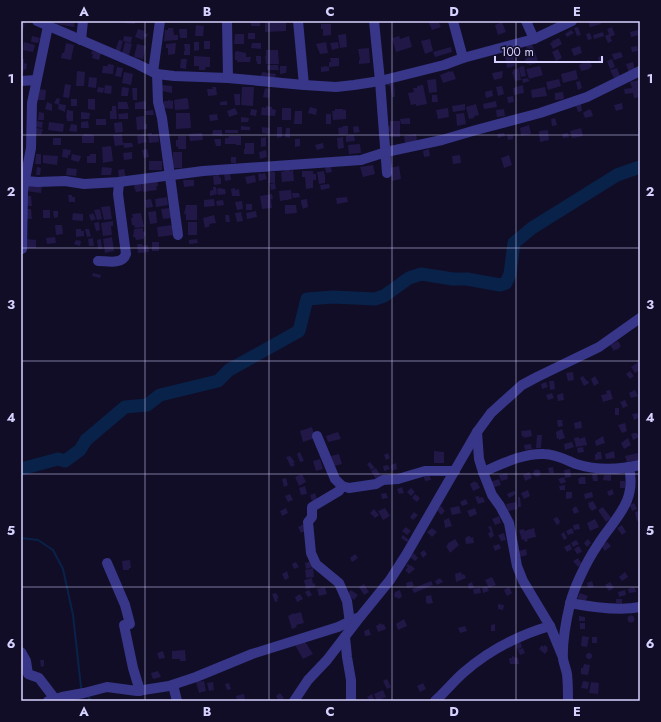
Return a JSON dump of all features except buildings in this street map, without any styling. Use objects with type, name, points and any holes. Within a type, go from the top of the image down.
[{"type":"street","points":[[37,21],[154,73],[169,76],[228,78],[336,87],[380,81],[432,68],[462,58],[534,39],[572,21]]},
{"type":"street","points":[[81,40],[83,21]]},
{"type":"street","points":[[160,21],[154,73],[162,118],[178,235]]},
{"type":"street","points":[[227,21],[228,78]]},
{"type":"street","points":[[298,21],[304,85]]},
{"type":"street","points":[[374,21],[387,173]]},
{"type":"street","points":[[453,21],[462,58]]},
{"type":"street","points":[[526,21],[534,39]]},
{"type":"street","points":[[22,249],[23,199],[31,148],[32,103],[48,26]]},
{"type":"street","points":[[25,181],[66,181],[84,184],[119,182],[170,174],[361,160],[386,152],[442,140],[540,113],[587,97],[640,71]]},
{"type":"street","points":[[21,81],[36,80]]},
{"type":"street","points":[[98,262],[121,261],[125,258],[126,254],[118,194],[119,182]]},
{"type":"street","points":[[294,701],[308,680],[327,660],[390,580],[477,432],[491,413],[522,385],[599,347],[640,318]]},
{"type":"street","points":[[477,432],[479,459],[483,472],[492,495],[509,522],[514,557],[523,581],[550,626],[564,659]]},
{"type":"street","points":[[317,436],[332,473],[342,486],[349,488],[376,484],[383,480],[398,479],[425,471],[455,471]]},
{"type":"street","points":[[483,472],[524,456],[544,454],[565,458],[574,463],[596,469],[629,468],[640,465]]},
{"type":"street","points":[[568,701],[568,684],[564,659],[566,625],[570,603],[588,562],[597,546],[626,504],[632,481],[629,468]]},
{"type":"street","points":[[342,486],[339,492],[312,507],[312,517],[308,522],[308,534],[311,553],[316,564],[339,583],[342,588],[347,601],[350,623]]},
{"type":"street","points":[[107,563],[125,605],[130,624],[124,625],[133,668],[140,691]]},
{"type":"street","points":[[570,603],[620,608],[640,607]]},
{"type":"street","points":[[21,652],[26,661],[28,674],[39,678],[51,700],[84,694],[107,687],[140,691],[173,685],[252,654],[350,623],[360,617]]},
{"type":"street","points":[[435,701],[464,672],[482,658],[526,634],[550,626]]},
{"type":"street","points":[[345,637],[346,657],[351,680],[351,701]]},
{"type":"street","points":[[173,685],[177,701]]},
{"type":"waterway","points":[[21,469],[58,459],[65,461],[80,450],[86,440],[125,407],[147,405],[160,395],[218,381],[229,370],[299,331],[307,299],[333,297],[375,299],[384,296],[409,278],[421,274],[453,279],[467,279],[500,285],[506,283],[510,274],[514,243],[532,228],[617,175],[640,167]]},
{"type":"waterway","points":[[21,538],[38,540],[53,550],[63,569],[73,615],[82,690]]},
{"type":"waterway","points":[[87,696],[92,701]]}]
